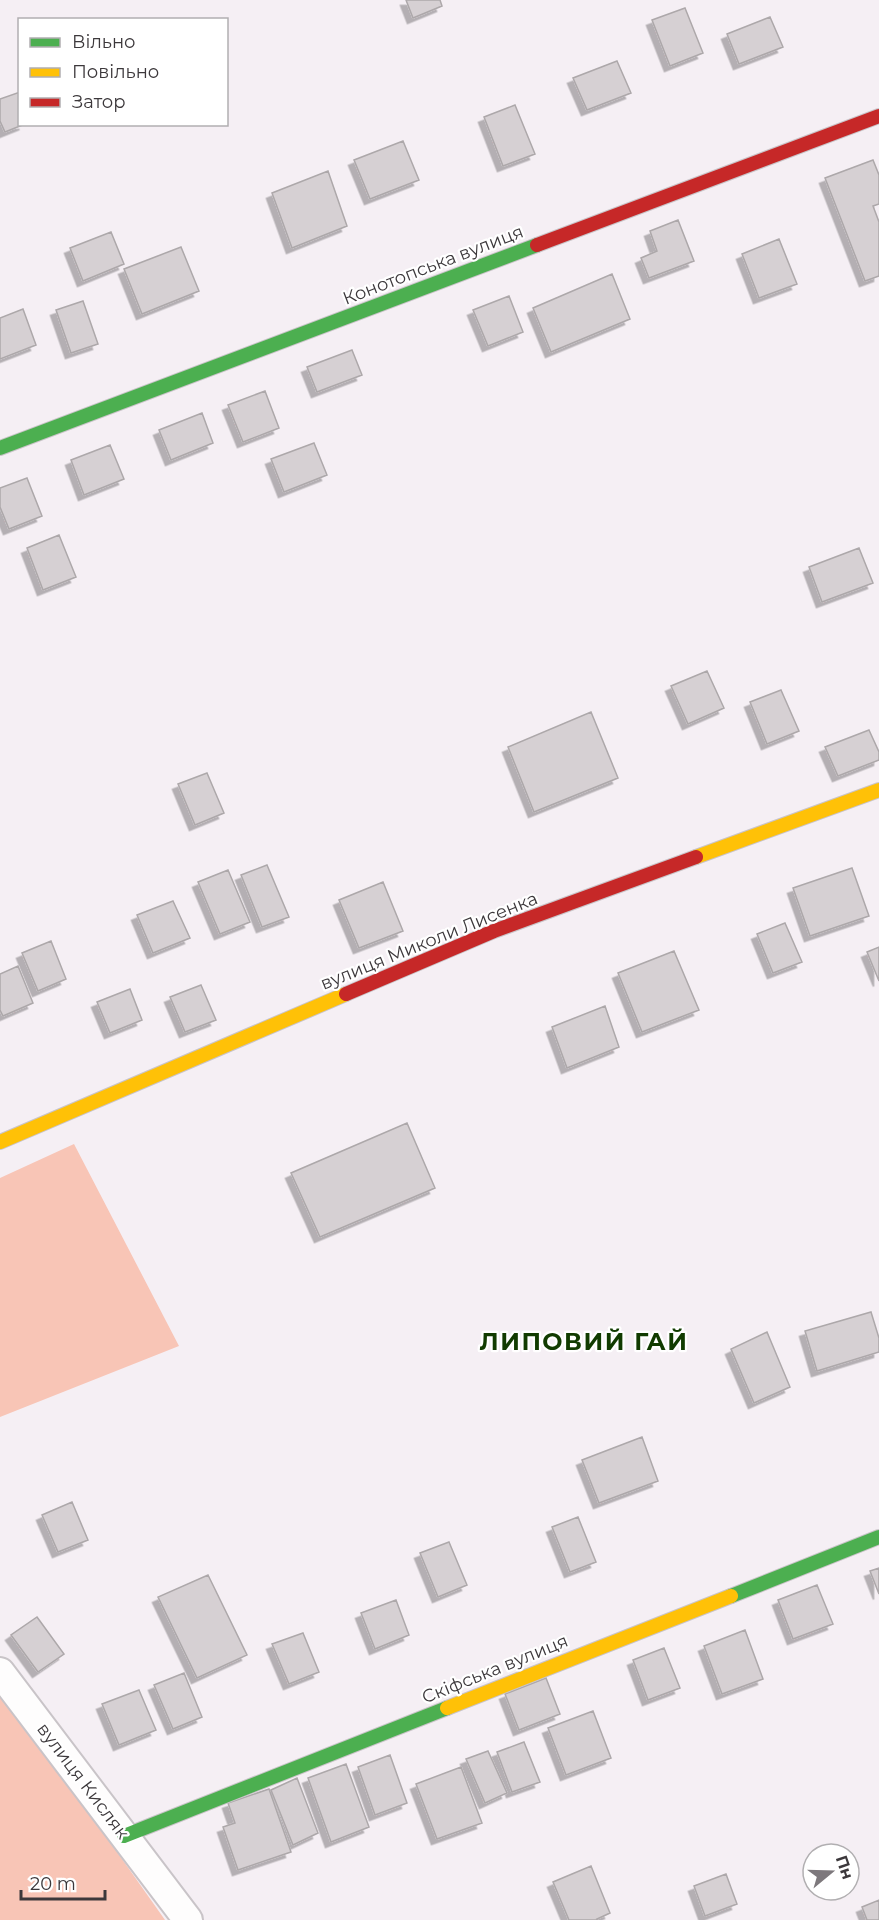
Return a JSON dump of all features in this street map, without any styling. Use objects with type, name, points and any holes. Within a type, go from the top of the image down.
[{"type":"street","name":"Конотопська вулиця","points":[[0,448],[879,116]]},
{"type":"street","name":"вулиця Миколи Лисенка","points":[[0,1142],[494,931],[879,790]]},
{"type":"street","name":"Скіфська вулиця","points":[[124,1836],[879,1537]]},
{"type":"street","name":"вулиця Кисляк","points":[[0,1671],[188,1920]]},
{"type":"shaded area","points":[[74,1144],[179,1346],[0,1417],[0,1178]]},
{"type":"shaded area","points":[[0,1686],[165,1920],[0,1920]]},
{"type":"building","points":[[406,0],[440,0],[442,6],[413,18]]},
{"type":"building","points":[[685,8],[703,53],[670,66],[652,20]]},
{"type":"building","points":[[770,17],[783,47],[739,64],[727,34]]},
{"type":"building","points":[[617,61],[631,93],[587,110],[573,78]]},
{"type":"building","points":[[18,93],[18,126],[20,126],[5,132],[0,121],[0,99]]},
{"type":"building","points":[[515,105],[535,154],[503,166],[484,117]]},
{"type":"building","points":[[403,141],[419,180],[370,199],[354,160]]},
{"type":"building","points":[[873,160],[879,175],[879,204],[873,206],[879,222],[879,276],[865,281],[825,178]]},
{"type":"building","points":[[328,171],[347,226],[292,248],[272,193]]},
{"type":"building","points":[[678,220],[694,261],[649,278],[641,258],[657,251],[650,231]]},
{"type":"building","points":[[111,232],[124,264],[83,281],[70,248]]},
{"type":"building","points":[[779,239],[797,284],[759,298],[742,254]]},
{"type":"building","points":[[181,247],[199,291],[142,314],[124,269]]},
{"type":"building","points":[[612,274],[630,319],[551,352],[533,308]]},
{"type":"building","points":[[509,296],[523,332],[488,346],[473,310]]},
{"type":"building","points":[[83,301],[98,344],[71,353],[56,310]]},
{"type":"building","points":[[23,309],[36,345],[0,359],[0,318]]},
{"type":"building","points":[[352,350],[362,375],[317,392],[307,367]]},
{"type":"building","points":[[265,391],[279,428],[243,442],[228,405]]},
{"type":"building","points":[[202,413],[213,443],[171,460],[159,430]]},
{"type":"building","points":[[314,443],[327,475],[284,492],[271,459]]},
{"type":"building","points":[[110,445],[124,479],[84,495],[71,460]]},
{"type":"building","points":[[27,478],[42,516],[9,529],[0,507],[0,488]]},
{"type":"building","points":[[59,535],[76,577],[43,590],[27,548]]},
{"type":"building","points":[[859,548],[873,583],[822,602],[809,567]]},
{"type":"building","points":[[707,671],[724,708],[688,724],[671,686]]},
{"type":"building","points":[[781,690],[799,731],[767,744],[750,702]]},
{"type":"building","points":[[591,712],[618,778],[534,812],[508,747]]},
{"type":"building","points":[[869,730],[879,752],[879,760],[838,776],[825,747]]},
{"type":"building","points":[[207,773],[224,813],[195,825],[178,784]]},
{"type":"building","points":[[267,865],[289,917],[262,927],[241,875]]},
{"type":"building","points":[[852,868],[869,916],[810,936],[793,888]]},
{"type":"building","points":[[228,870],[250,922],[220,934],[198,882]]},
{"type":"building","points":[[383,882],[403,931],[359,948],[339,900]]},
{"type":"building","points":[[173,901],[190,938],[153,953],[137,915]]},
{"type":"building","points":[[785,923],[802,962],[773,973],[757,934]]},
{"type":"building","points":[[51,941],[66,979],[38,991],[22,953]]},
{"type":"building","points":[[879,947],[879,981],[867,952]]},
{"type":"building","points":[[674,951],[699,1010],[642,1032],[618,973]]},
{"type":"building","points":[[18,966],[33,1003],[3,1016],[0,1010],[0,974]]},
{"type":"building","points":[[201,985],[216,1020],[185,1032],[170,997]]},
{"type":"building","points":[[130,989],[142,1020],[110,1033],[97,1002]]},
{"type":"building","points":[[605,1006],[619,1047],[567,1068],[552,1027]]},
{"type":"building","points":[[407,1123],[435,1188],[320,1237],[291,1173]]},
{"type":"building","points":[[871,1312],[879,1338],[879,1352],[817,1371],[805,1331]]},
{"type":"building","points":[[767,1332],[790,1387],[754,1403],[731,1349]]},
{"type":"building","points":[[642,1437],[658,1481],[599,1503],[582,1460]]},
{"type":"building","points":[[72,1502],[88,1540],[58,1552],[42,1515]]},
{"type":"building","points":[[578,1517],[596,1562],[570,1572],[552,1527]]},
{"type":"building","points":[[449,1542],[467,1585],[438,1597],[420,1553]]},
{"type":"building","points":[[879,1568],[879,1594],[870,1571]]},
{"type":"building","points":[[208,1575],[247,1655],[197,1678],[158,1597]]},
{"type":"building","points":[[817,1585],[833,1624],[793,1639],[778,1600]]},
{"type":"building","points":[[396,1600],[409,1635],[375,1649],[361,1613]]},
{"type":"building","points":[[37,1617],[64,1654],[38,1672],[11,1635]]},
{"type":"building","points":[[745,1630],[763,1679],[722,1694],[704,1646]]},
{"type":"building","points":[[303,1633],[319,1672],[289,1684],[272,1644]]},
{"type":"building","points":[[664,1648],[680,1688],[648,1700],[633,1660]]},
{"type":"building","points":[[184,1673],[202,1717],[173,1729],[154,1685]]},
{"type":"building","points":[[546,1678],[560,1714],[519,1730],[505,1694]]},
{"type":"building","points":[[139,1690],[156,1730],[119,1745],[102,1704]]},
{"type":"building","points":[[593,1711],[611,1758],[566,1775],[548,1728]]},
{"type":"building","points":[[524,1742],[540,1782],[512,1792],[497,1752]]},
{"type":"building","points":[[488,1751],[507,1793],[485,1803],[466,1759]]},
{"type":"building","points":[[390,1755],[407,1803],[375,1815],[358,1767]]},
{"type":"building","points":[[346,1764],[369,1827],[331,1842],[308,1778]]},
{"type":"building","points":[[461,1767],[482,1823],[437,1839],[416,1784]]},
{"type":"building","points":[[297,1778],[318,1833],[293,1845],[271,1790]]},
{"type":"building","points":[[269,1789],[291,1852],[238,1870],[223,1827],[235,1823],[228,1803]]},
{"type":"building","points":[[591,1866],[610,1913],[598,1920],[569,1920],[553,1882]]},
{"type":"building","points":[[726,1874],[737,1904],[705,1916],[694,1886]]},
{"type":"building","points":[[879,1900],[879,1920],[867,1920],[862,1907]]},
{"type":"traffic: fast","points":[[0,448],[537,245]]},
{"type":"traffic: fast","points":[[731,1596],[879,1537]]},
{"type":"traffic: fast","points":[[124,1836],[447,1708]]},
{"type":"traffic: slow","points":[[696,857],[879,790]]},
{"type":"traffic: slow","points":[[0,1142],[346,994]]},
{"type":"traffic: slow","points":[[447,1708],[731,1596]]},
{"type":"traffic: jam","points":[[537,245],[879,116]]},
{"type":"traffic: jam","points":[[346,994],[494,931],[696,857]]},
{"type":"district","name":"ЛИПОВИЙ ГАЙ","points":[[584,1342]]}]
